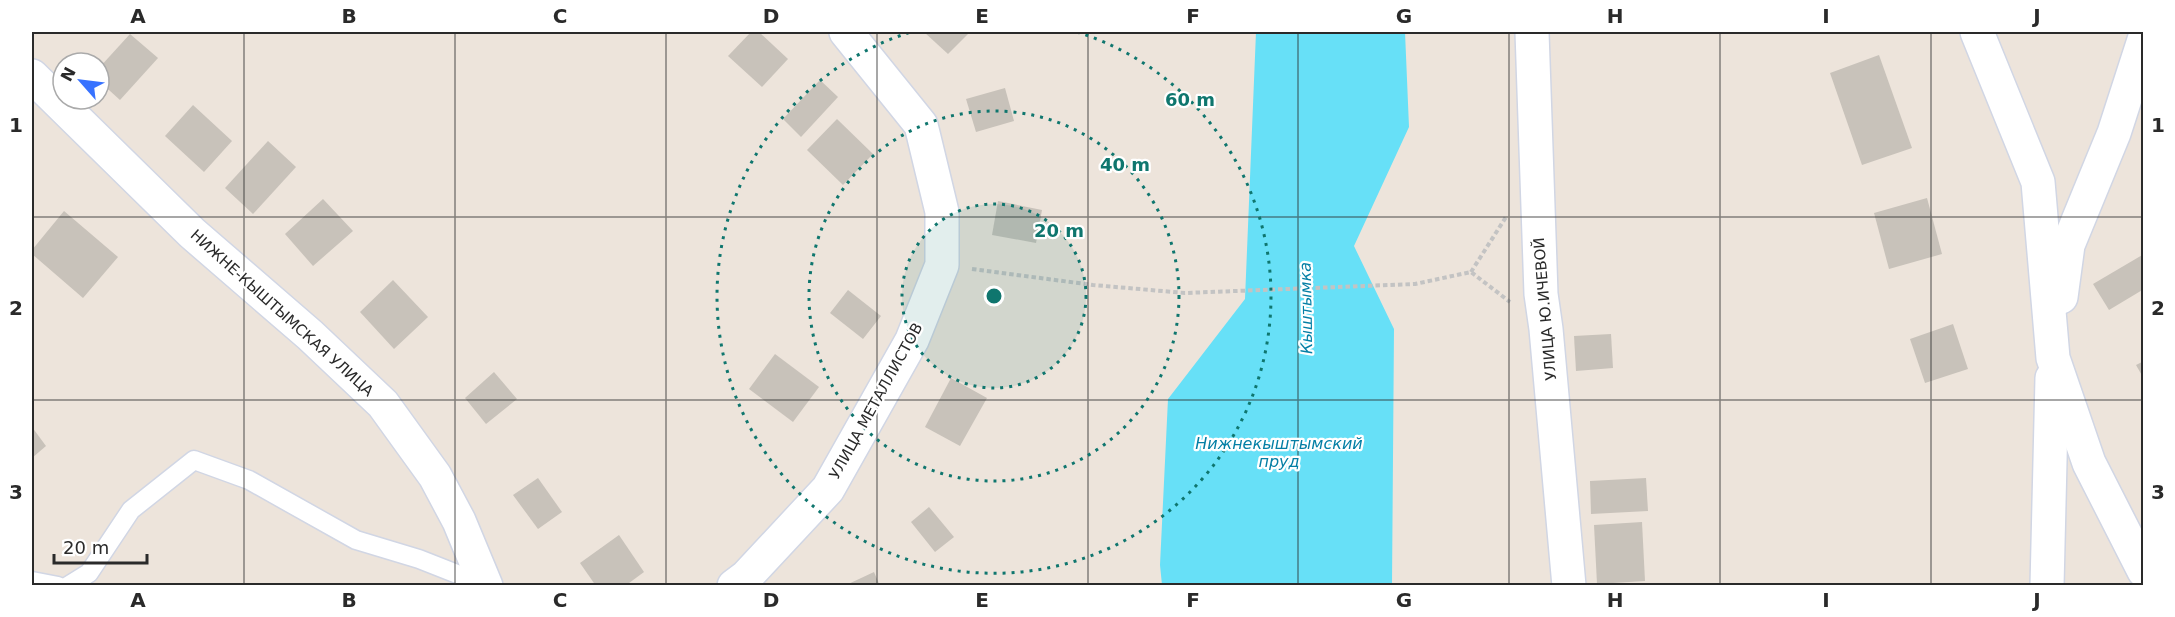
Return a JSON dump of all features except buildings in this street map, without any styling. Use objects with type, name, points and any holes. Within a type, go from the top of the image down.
[{"type":"street","name":"УЛИЦА МЕТАЛЛИСТОВ","points":[[734,585],[746,577],[828,489],[912,340],[942,265],[942,212],[921,124],[846,32]]},
{"type":"street","name":"УЛИЦА Ю.ИЧЕВОЙ","points":[[1532,32],[1541,294],[1569,585]]},
{"type":"street","points":[[1977,32],[2038,182],[2053,358],[2089,463],[2144,571]]},
{"type":"street","points":[[2047,585],[2053,358],[2068,246],[2114,133],[2144,40]]},
{"type":"street","name":"НИЖНЕ-КЫШТЫМСКАЯ УЛИЦА","points":[[32,76],[192,232],[310,335],[383,404],[435,476],[459,521],[486,585]]},
{"type":"lane","points":[[68,585],[89,573],[131,510],[194,460],[249,480],[356,540],[419,559],[486,585]]},
{"type":"lane","points":[[32,581],[58,585]]},
{"type":"path","points":[[942,265],[1093,285],[1185,293],[1415,284],[1471,272],[1546,328]]},
{"type":"water","name":"Нижнекыштымский пруд","points":[[1256,32],[1405,32],[1409,127],[1354,246],[1394,329],[1392,585],[1162,585],[1160,565],[1168,399],[1245,299]]},
{"type":"water label","name":"Кыштымка","points":[[1306,308]]}]
